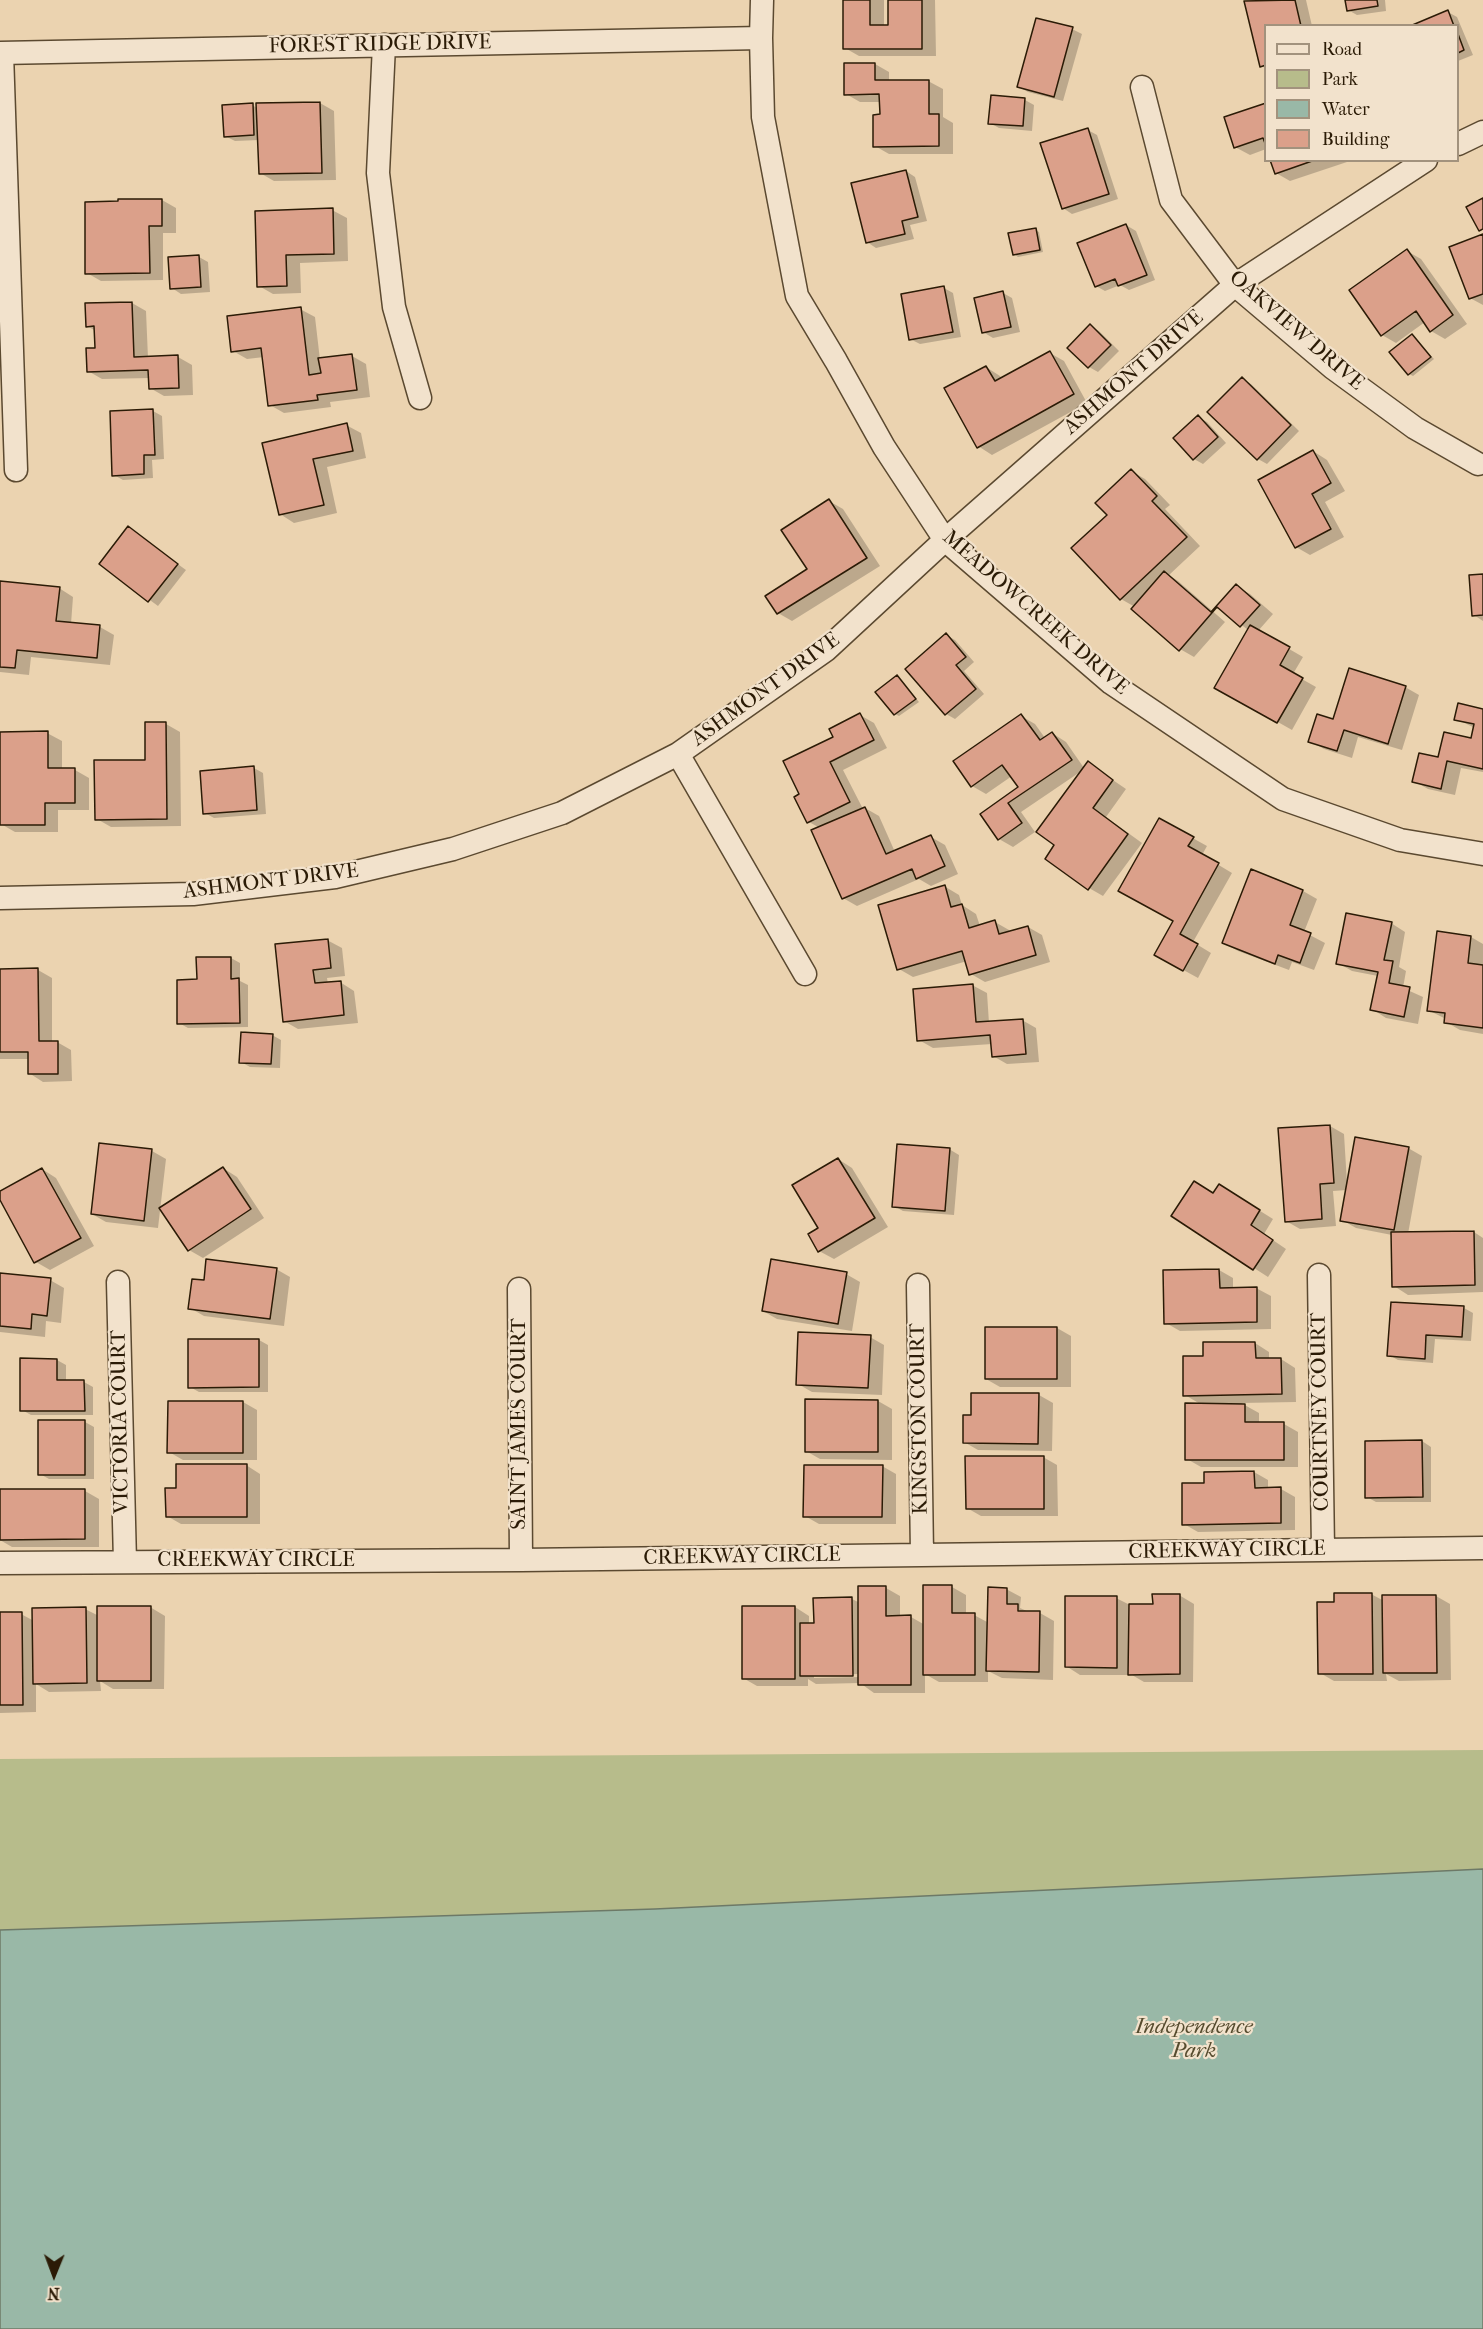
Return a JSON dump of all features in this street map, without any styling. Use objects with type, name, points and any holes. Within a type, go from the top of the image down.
[{"type":"street","name":"MEADOWCREEK DRIVE","points":[[762,0],[760,38],[763,117],[796,296],[836,361],[884,447],[945,540],[1112,683],[1283,799],[1400,840],[1483,854]]},
{"type":"street","name":"FOREST RIDGE DRIVE","points":[[1,53],[760,38]]},
{"type":"street","points":[[384,45],[378,173],[394,307],[420,399]]},
{"type":"street","points":[[1,53],[16,470]]},
{"type":"street","name":"OAKVIEW DRIVE","points":[[1142,87],[1171,200],[1235,285],[1334,368],[1378,401],[1415,428],[1478,464]]},
{"type":"street","points":[[1459,144],[1483,132]]},
{"type":"street","name":"ASHMONT DRIVE","points":[[0,898],[193,894],[335,877],[453,849],[562,813],[678,754],[826,650],[945,540],[1235,285],[1423,162]]},
{"type":"street","points":[[678,754],[805,974]]},
{"type":"street","name":"COURTNEY COURT","points":[[1319,1275],[1323,1550]]},
{"type":"street","name":"VICTORIA COURT","points":[[118,1282],[125,1562]]},
{"type":"street","name":"KINGSTON COURT","points":[[918,1285],[922,1554]]},
{"type":"street","name":"SAINT JAMES COURT","points":[[519,1289],[521,1560]]},
{"type":"street","name":"CREEKWAY CIRCLE","points":[[0,1563],[521,1560],[1483,1548]]},
{"type":"green space","name":"Independence Park","points":[[1483,1750],[1483,2329],[0,2329],[0,1759]]},
{"type":"water","name":"Independence Park","points":[[1483,1869],[1483,2329],[0,2329],[0,1930],[655,1909]]},
{"type":"building","points":[[843,0],[870,0],[870,25],[888,25],[888,0],[922,0],[922,49],[843,49]]},
{"type":"building","points":[[1295,0],[1301,24],[1264,24],[1264,66],[1260,67],[1244,1]]},
{"type":"building","points":[[1345,0],[1377,0],[1378,6],[1347,11]]},
{"type":"building","points":[[1448,10],[1453,24],[1415,24]]},
{"type":"building","points":[[1036,18],[1073,27],[1054,97],[1017,87]]},
{"type":"building","points":[[1459,37],[1464,50],[1459,52]]},
{"type":"building","points":[[844,63],[875,63],[875,80],[929,80],[929,114],[939,114],[939,146],[873,147],[873,115],[880,114],[879,94],[844,95]]},
{"type":"building","points":[[991,95],[1025,98],[1023,126],[988,124]]},
{"type":"building","points":[[320,102],[322,173],[259,174],[256,103]]},
{"type":"building","points":[[253,103],[254,135],[224,137],[222,105]]},
{"type":"building","points":[[1264,104],[1264,141],[1263,138],[1234,148],[1224,117]]},
{"type":"building","points":[[1088,128],[1109,194],[1062,209],[1040,143]]},
{"type":"building","points":[[1271,162],[1309,162],[1275,174]]},
{"type":"building","points":[[906,170],[918,217],[902,221],[905,234],[866,243],[851,183]]},
{"type":"building","points":[[1483,198],[1483,229],[1479,231],[1466,207]]},
{"type":"building","points":[[118,199],[162,199],[162,226],[149,226],[150,273],[85,274],[85,202],[118,201]]},
{"type":"building","points":[[333,208],[334,254],[286,255],[287,286],[257,287],[255,211]]},
{"type":"building","points":[[1126,224],[1147,275],[1118,286],[1115,279],[1095,287],[1077,243]]},
{"type":"building","points":[[1036,228],[1040,250],[1013,255],[1008,233]]},
{"type":"building","points":[[1483,234],[1483,294],[1469,299],[1449,247]]},
{"type":"building","points":[[1407,249],[1453,315],[1430,332],[1416,311],[1381,336],[1349,290]]},
{"type":"building","points":[[199,255],[201,287],[170,289],[168,257]]},
{"type":"building","points":[[944,286],[953,332],[909,340],[901,294]]},
{"type":"building","points":[[1003,291],[1011,327],[982,333],[974,298]]},
{"type":"building","points":[[132,302],[134,357],[178,355],[179,388],[149,389],[148,370],[87,372],[86,348],[95,348],[94,326],[86,327],[85,303]]},
{"type":"building","points":[[301,307],[309,375],[321,373],[318,358],[352,354],[357,390],[317,395],[318,400],[268,406],[261,348],[231,352],[227,316]]},
{"type":"building","points":[[1090,324],[1111,345],[1088,368],[1067,348]]},
{"type":"building","points":[[1412,334],[1431,357],[1408,375],[1389,352]]},
{"type":"building","points":[[1050,351],[1074,394],[977,448],[944,388],[986,366],[995,381]]},
{"type":"building","points":[[1242,377],[1291,425],[1257,460],[1207,412]]},
{"type":"building","points":[[153,409],[155,455],[144,455],[144,474],[112,476],[110,411]]},
{"type":"building","points":[[1198,415],[1218,437],[1193,460],[1173,438]]},
{"type":"building","points":[[347,423],[353,451],[313,459],[324,505],[279,515],[262,443]]},
{"type":"building","points":[[1313,450],[1331,483],[1312,494],[1331,529],[1295,548],[1258,480]]},
{"type":"building","points":[[1131,469],[1157,496],[1152,501],[1187,537],[1120,600],[1071,548],[1107,515],[1095,503]]},
{"type":"building","points":[[829,499],[867,558],[777,614],[765,596],[807,569],[781,530]]},
{"type":"building","points":[[128,526],[178,564],[148,602],[99,564]]},
{"type":"building","points":[[1164,571],[1211,612],[1236,584],[1260,605],[1240,627],[1217,607],[1179,651],[1131,609]]},
{"type":"building","points":[[1483,574],[1483,615],[1472,616],[1469,575]]},
{"type":"building","points":[[0,581],[60,587],[56,621],[100,625],[97,658],[17,650],[15,668],[0,667]]},
{"type":"building","points":[[1250,625],[1290,647],[1280,665],[1303,678],[1277,723],[1214,688]]},
{"type":"building","points":[[946,633],[966,657],[956,665],[976,689],[945,715],[905,669]]},
{"type":"building","points":[[1349,668],[1406,686],[1388,744],[1344,730],[1337,751],[1308,742],[1317,714],[1333,719]]},
{"type":"building","points":[[897,675],[916,699],[894,715],[875,692]]},
{"type":"building","points":[[1458,703],[1483,709],[1483,769],[1447,761],[1441,789],[1412,782],[1419,753],[1438,757],[1444,732],[1471,738],[1474,724],[1454,720]]},
{"type":"building","points":[[860,713],[874,740],[830,762],[850,802],[807,823],[794,797],[799,794],[783,761],[833,737],[829,729]]},
{"type":"building","points":[[1021,714],[1040,740],[1052,732],[1072,760],[1008,803],[1022,823],[998,840],[980,814],[1018,787],[1002,765],[971,787],[953,761]]},
{"type":"building","points":[[145,722],[166,722],[167,819],[95,820],[94,760],[145,760]]},
{"type":"building","points":[[48,731],[48,768],[75,768],[75,803],[45,803],[45,825],[0,825],[0,732]]},
{"type":"building","points":[[1088,761],[1113,780],[1093,808],[1128,834],[1088,890],[1045,859],[1054,845],[1036,832]]},
{"type":"building","points":[[254,766],[257,810],[203,814],[200,771]]},
{"type":"building","points":[[865,807],[886,854],[931,835],[945,866],[916,879],[912,869],[842,899],[811,830]]},
{"type":"building","points":[[1159,818],[1194,837],[1188,846],[1219,863],[1180,934],[1198,944],[1183,971],[1154,955],[1173,921],[1118,891]]},
{"type":"building","points":[[1251,869],[1303,890],[1290,925],[1311,933],[1300,963],[1278,955],[1275,964],[1222,943]]},
{"type":"building","points":[[945,885],[951,907],[962,904],[969,928],[995,920],[999,934],[1028,926],[1036,955],[969,975],[962,951],[897,970],[878,905]]},
{"type":"building","points":[[1346,913],[1392,922],[1384,960],[1393,961],[1389,983],[1410,987],[1404,1017],[1370,1010],[1378,972],[1336,964]]},
{"type":"building","points":[[1437,931],[1471,936],[1468,963],[1483,965],[1483,1028],[1444,1023],[1445,1013],[1427,1011]]},
{"type":"building","points":[[328,939],[331,968],[313,970],[315,983],[341,981],[344,1015],[283,1022],[275,944]]},
{"type":"building","points":[[196,957],[231,957],[231,979],[239,978],[240,1023],[177,1024],[177,980],[197,979]]},
{"type":"building","points":[[38,968],[39,1041],[58,1041],[58,1074],[28,1074],[28,1052],[0,1052],[0,969]]},
{"type":"building","points":[[973,984],[976,1022],[1023,1019],[1026,1054],[992,1057],[990,1035],[917,1041],[913,989]]},
{"type":"building","points":[[241,1032],[273,1034],[271,1064],[239,1063]]},
{"type":"building","points":[[1330,1125],[1334,1183],[1320,1184],[1322,1219],[1285,1222],[1278,1128]]},
{"type":"building","points":[[1355,1137],[1409,1147],[1394,1230],[1340,1221]]},
{"type":"building","points":[[99,1143],[152,1149],[144,1221],[91,1214]]},
{"type":"building","points":[[897,1144],[950,1148],[945,1211],[892,1207]]},
{"type":"building","points":[[838,1158],[875,1218],[818,1252],[808,1234],[818,1228],[792,1185]]},
{"type":"building","points":[[223,1167],[251,1209],[188,1251],[159,1208]]},
{"type":"building","points":[[42,1168],[81,1238],[34,1263],[0,1200],[0,1191]]},
{"type":"building","points":[[1194,1181],[1213,1193],[1219,1184],[1260,1210],[1251,1225],[1273,1240],[1253,1270],[1171,1216]]},
{"type":"building","points":[[1474,1231],[1475,1285],[1392,1287],[1391,1232]]},
{"type":"building","points":[[206,1259],[277,1268],[270,1319],[188,1309],[192,1279],[204,1280]]},
{"type":"building","points":[[771,1259],[847,1272],[838,1324],[762,1311]]},
{"type":"building","points":[[1219,1269],[1220,1288],[1257,1287],[1257,1322],[1164,1324],[1163,1270]]},
{"type":"building","points":[[0,1273],[51,1278],[47,1316],[32,1314],[31,1329],[0,1326]]},
{"type":"building","points":[[1391,1302],[1464,1306],[1462,1337],[1426,1335],[1425,1359],[1387,1356]]},
{"type":"building","points":[[985,1327],[1057,1327],[1057,1379],[985,1379]]},
{"type":"building","points":[[798,1332],[871,1335],[868,1388],[796,1385]]},
{"type":"building","points":[[188,1339],[259,1339],[259,1387],[188,1388]]},
{"type":"building","points":[[1203,1342],[1255,1342],[1256,1358],[1281,1358],[1282,1394],[1183,1396],[1183,1356],[1203,1356]]},
{"type":"building","points":[[20,1358],[57,1359],[57,1380],[84,1380],[85,1411],[20,1411]]},
{"type":"building","points":[[971,1393],[1039,1393],[1038,1444],[963,1443],[963,1415],[971,1415]]},
{"type":"building","points":[[805,1399],[878,1400],[878,1452],[805,1452]]},
{"type":"building","points":[[168,1401],[243,1401],[243,1453],[167,1453]]},
{"type":"building","points":[[1185,1403],[1245,1404],[1245,1422],[1284,1422],[1284,1460],[1185,1460]]},
{"type":"building","points":[[38,1420],[85,1420],[85,1475],[38,1475]]},
{"type":"building","points":[[1422,1440],[1423,1497],[1365,1498],[1365,1441]]},
{"type":"building","points":[[965,1456],[1044,1456],[1044,1509],[966,1509]]},
{"type":"building","points":[[176,1464],[247,1464],[247,1517],[166,1517],[165,1488],[176,1488]]},
{"type":"building","points":[[804,1465],[883,1465],[882,1517],[803,1517]]},
{"type":"building","points":[[1254,1471],[1255,1488],[1281,1487],[1281,1523],[1182,1525],[1182,1483],[1204,1483],[1204,1472]]},
{"type":"building","points":[[0,1489],[85,1489],[85,1539],[0,1540]]},
{"type":"building","points":[[923,1585],[952,1585],[952,1613],[975,1613],[975,1675],[923,1675]]},
{"type":"building","points":[[858,1586],[886,1586],[886,1616],[911,1615],[911,1685],[858,1685]]},
{"type":"building","points":[[988,1587],[1007,1588],[1007,1604],[1018,1604],[1018,1611],[1040,1611],[1039,1672],[986,1671]]},
{"type":"building","points":[[1334,1593],[1372,1593],[1373,1674],[1318,1674],[1317,1602],[1334,1602]]},
{"type":"building","points":[[1152,1594],[1180,1594],[1180,1674],[1128,1675],[1129,1604],[1153,1604]]},
{"type":"building","points":[[1382,1595],[1436,1595],[1437,1673],[1383,1673]]},
{"type":"building","points":[[1065,1596],[1117,1596],[1117,1668],[1065,1667]]},
{"type":"building","points":[[852,1597],[853,1676],[800,1676],[800,1623],[814,1623],[813,1598]]},
{"type":"building","points":[[97,1606],[151,1606],[151,1681],[97,1681]]},
{"type":"building","points":[[742,1606],[795,1606],[795,1679],[742,1679]]},
{"type":"building","points":[[86,1607],[87,1683],[33,1684],[32,1608]]},
{"type":"building","points":[[0,1612],[22,1612],[23,1705],[0,1705]]}]
